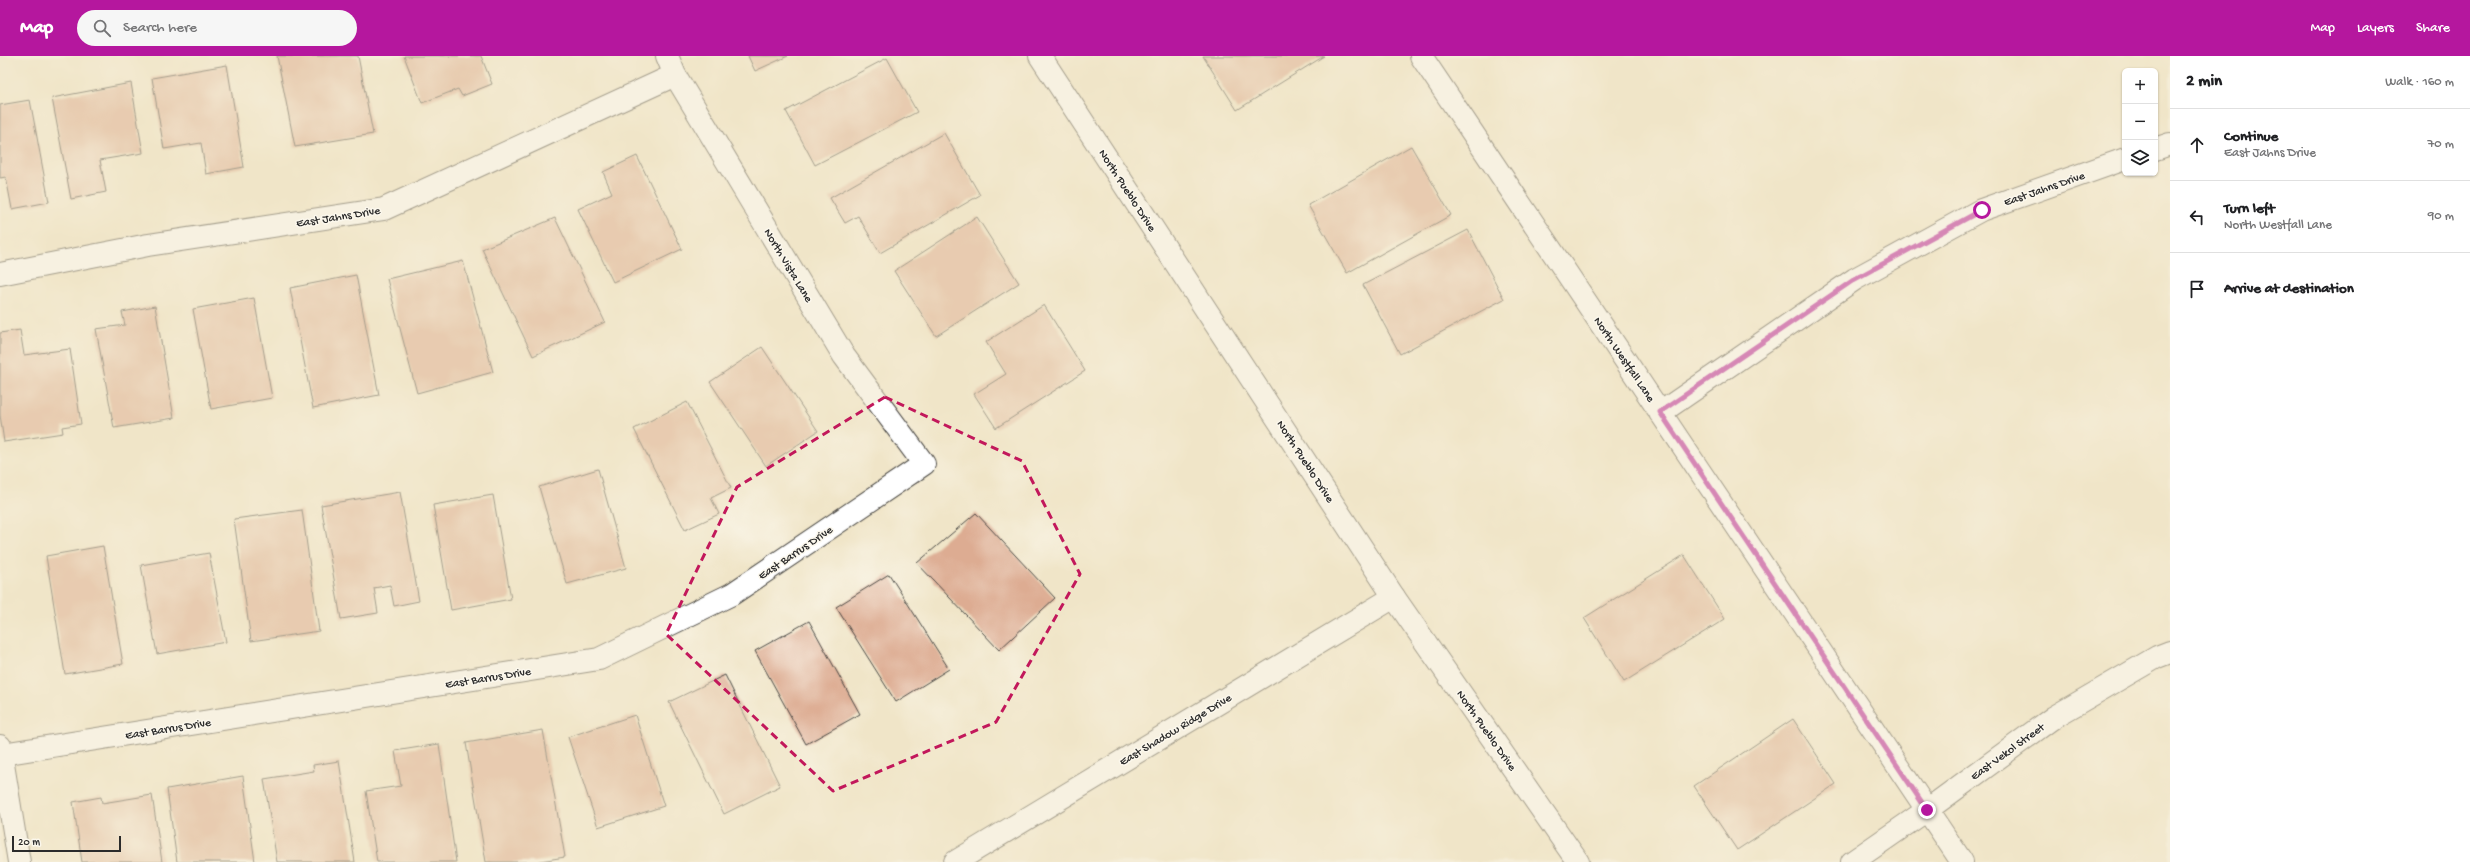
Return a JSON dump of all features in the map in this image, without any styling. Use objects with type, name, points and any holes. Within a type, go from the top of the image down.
[{"type":"street","name":"North Pueblo Drive","points":[[1040,56],[1394,597],[1578,862]]},
{"type":"street","name":"North Westfall Lane","points":[[1421,56],[1962,862]]},
{"type":"street","name":"East Jahns Drive","points":[[0,274],[148,245],[384,209],[671,66]]},
{"type":"street","name":"North Vista Lane","points":[[671,66],[844,356],[924,464]]},
{"type":"street","points":[[2158,148],[2170,144]]},
{"type":"street","name":"East Jahns Drive","points":[[1660,412],[1855,279],[1968,217],[1982,210],[2122,160]]},
{"type":"street","name":"East Barrus Drive","points":[[1,750],[599,659],[732,594],[924,464]]},
{"type":"street","name":"East Shadow Ridge Drive","points":[[955,862],[1394,597]]},
{"type":"street","name":"East Vekol Street","points":[[1852,862],[1927,810],[2054,717],[2157,657],[2170,652]]},
{"type":"street","points":[[1,750],[19,862]]},
{"type":"highlighted area","points":[[885,397],[1022,461],[1080,574],[996,722],[833,791],[666,634],[737,487]]},
{"type":"building","points":[[277,56],[358,56],[373,134],[295,147]]},
{"type":"building","points":[[404,56],[481,56],[492,84],[462,96],[458,89],[422,103]]},
{"type":"building","points":[[748,56],[788,56],[755,71]]},
{"type":"building","points":[[1203,56],[1324,56],[1237,110]]},
{"type":"building","points":[[887,58],[917,112],[815,165],[786,111]]},
{"type":"building","points":[[227,65],[244,167],[206,174],[201,143],[164,149],[152,78]]},
{"type":"building","points":[[131,83],[143,153],[100,160],[106,192],[71,199],[52,98]]},
{"type":"building","points":[[30,100],[49,202],[12,209],[6,177],[0,178],[0,105]]},
{"type":"building","points":[[944,133],[980,195],[880,253],[858,216],[845,223],[830,198]]},
{"type":"building","points":[[1411,146],[1451,215],[1347,273],[1308,205]]},
{"type":"building","points":[[637,156],[682,249],[613,282],[578,209],[612,193],[603,172]]},
{"type":"building","points":[[977,217],[1019,283],[936,336],[894,271]]},
{"type":"building","points":[[555,218],[605,322],[533,356],[482,249]]},
{"type":"building","points":[[1468,230],[1504,299],[1400,354],[1363,285]]},
{"type":"building","points":[[463,261],[493,372],[417,393],[387,279]]},
{"type":"building","points":[[356,275],[379,395],[313,408],[290,288]]},
{"type":"building","points":[[254,298],[272,398],[211,409],[193,309]]},
{"type":"building","points":[[1044,305],[1085,371],[996,428],[974,394],[1006,374],[986,342]]},
{"type":"building","points":[[155,306],[174,418],[114,428],[96,329],[125,325],[122,312]]},
{"type":"building","points":[[20,330],[24,355],[70,349],[81,424],[62,427],[63,433],[4,442],[0,415],[0,333]]},
{"type":"building","points":[[762,347],[818,431],[766,466],[710,382]]},
{"type":"building","points":[[687,402],[731,488],[711,498],[719,514],[685,530],[634,429]]},
{"type":"building","points":[[598,469],[626,568],[567,584],[539,487]]},
{"type":"building","points":[[400,492],[419,601],[394,606],[390,585],[374,588],[378,613],[341,619],[321,505]]},
{"type":"building","points":[[493,495],[511,599],[451,610],[433,505]]},
{"type":"building","points":[[302,510],[319,631],[251,641],[234,519]]},
{"type":"building","points":[[976,513],[1055,598],[999,650],[917,563]]},
{"type":"building","points":[[103,546],[123,664],[65,674],[46,556]]},
{"type":"building","points":[[209,553],[226,642],[157,654],[141,565]]},
{"type":"building","points":[[1684,555],[1725,619],[1624,682],[1584,618]]},
{"type":"building","points":[[889,574],[949,669],[896,702],[836,607]]},
{"type":"building","points":[[809,621],[860,714],[806,744],[755,651]]},
{"type":"building","points":[[725,675],[780,786],[724,814],[669,702]]},
{"type":"building","points":[[635,715],[664,806],[598,827],[568,737]]},
{"type":"building","points":[[1793,719],[1836,784],[1737,850],[1694,786]]},
{"type":"building","points":[[543,730],[565,857],[534,862],[486,862],[466,743]]},
{"type":"building","points":[[439,744],[456,862],[377,862],[366,791],[401,786],[395,751]]},
{"type":"building","points":[[339,761],[355,862],[277,862],[264,779],[314,771],[313,765]]},
{"type":"building","points":[[243,776],[255,862],[177,862],[167,789]]},
{"type":"building","points":[[152,795],[162,862],[82,862],[73,802],[101,797],[102,803]]},
{"type":"route","points":[[1927,810],[1660,412],[1855,279],[1982,210]]}]
